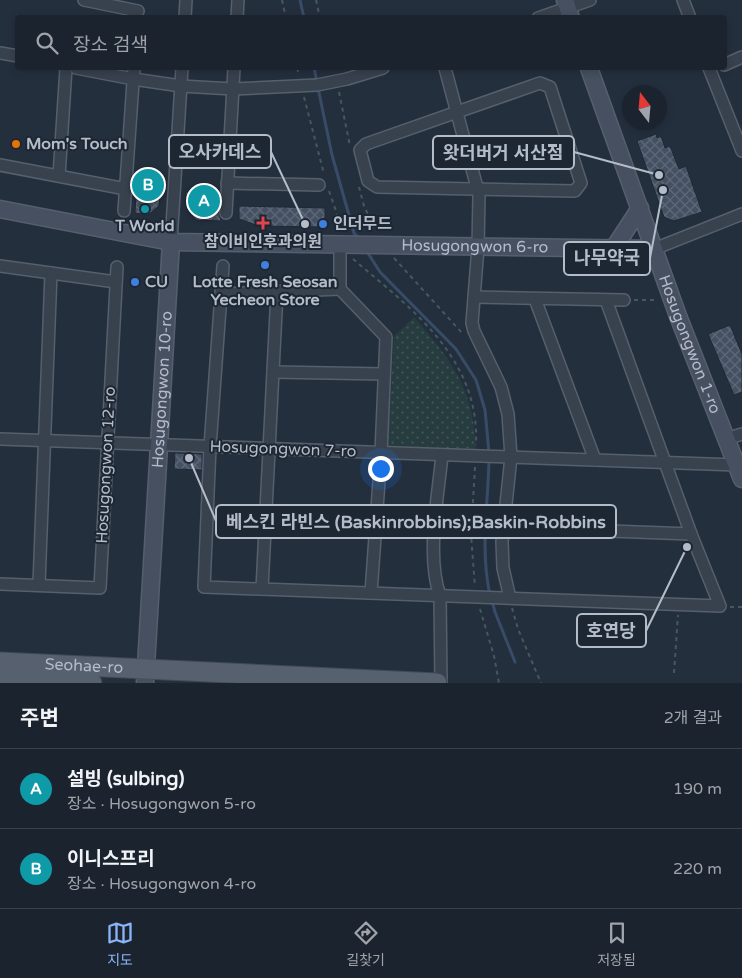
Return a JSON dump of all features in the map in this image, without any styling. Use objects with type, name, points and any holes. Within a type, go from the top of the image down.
[{"type":"main road","name":"Seohae-ro","points":[[0,662],[145,676],[437,683]]},
{"type":"main road","name":"Seohae-ro","points":[[0,678],[92,683]]},
{"type":"street","points":[[84,0],[138,9]]},
{"type":"street","points":[[185,15],[186,0]]},
{"type":"street","points":[[237,15],[238,0]]},
{"type":"street","points":[[547,15],[590,0]]},
{"type":"street","points":[[683,0],[689,15]]},
{"type":"street","points":[[0,53],[15,56]]},
{"type":"street","points":[[727,64],[742,57]]},
{"type":"street","points":[[59,176],[66,70]]},
{"type":"street","points":[[99,70],[133,73],[181,86],[232,89],[316,85],[376,70]]},
{"type":"street","name":"Hosugongwon 10-ro","points":[[145,676],[182,70]]},
{"type":"street","points":[[226,213],[234,70]]},
{"type":"street","points":[[446,70],[480,195],[472,323],[502,387],[508,414],[502,542],[503,568],[510,598]]},
{"type":"street","name":"Hosugongwon 1-ro","points":[[590,70],[672,300],[734,436],[739,472]]},
{"type":"street","points":[[713,70],[742,151]]},
{"type":"street","points":[[124,211],[133,73]]},
{"type":"street","points":[[540,83],[550,87],[582,183],[575,191],[377,187],[368,181],[360,150],[366,144],[457,112],[540,83]]},
{"type":"street","points":[[0,165],[126,189]]},
{"type":"street","points":[[227,183],[324,184]]},
{"type":"street","points":[[614,248],[640,208]]},
{"type":"street","points":[[0,209],[171,242],[340,245],[340,289],[386,337],[381,453],[371,593]]},
{"type":"street","points":[[654,248],[742,214]]},
{"type":"street","name":"Hosugongwon 6-ro","points":[[340,245],[654,248]]},
{"type":"street","points":[[0,266],[116,282]]},
{"type":"street","points":[[223,266],[210,447],[204,587],[720,606],[691,534],[606,300]]},
{"type":"street","name":"Hosugongwon 12-ro","points":[[0,584],[39,584],[100,588],[117,267]]},
{"type":"street","points":[[39,584],[51,273]]},
{"type":"street","points":[[221,294],[340,289]]},
{"type":"street","points":[[262,589],[277,292]]},
{"type":"street","points":[[474,297],[624,300]]},
{"type":"street","points":[[536,298],[596,460]]},
{"type":"street","points":[[273,372],[384,374]]},
{"type":"street","name":"Hosugongwon 7-ro","points":[[0,439],[505,457]]},
{"type":"street","points":[[442,455],[434,537],[434,568],[440,596],[442,683]]},
{"type":"street","points":[[505,457],[665,463],[739,472]]},
{"type":"street","points":[[265,520],[375,523]]},
{"type":"street","points":[[504,527],[691,534]]},
{"type":"path","points":[[282,0],[285,15]]},
{"type":"path","points":[[316,0],[319,15]]},
{"type":"path","points":[[301,86],[324,184],[340,229],[340,245],[438,336],[455,361],[467,384],[476,426],[471,535],[472,558],[477,597],[494,656],[499,683]]},
{"type":"path","points":[[384,245],[404,271],[442,310],[465,338]]},
{"type":"path","points":[[624,300],[672,300]]},
{"type":"path","points":[[674,673],[678,605]]},
{"type":"green space","points":[[414,317],[440,348],[458,377],[471,409],[476,449],[388,446],[394,336]]},
{"type":"building","points":[[656,134],[657,138],[661,136],[665,148],[670,146],[679,169],[686,166],[702,212],[674,221],[664,217],[637,141]]},
{"type":"building","points":[[162,174],[159,206],[148,215],[135,213],[137,175]]},
{"type":"building","points":[[186,192],[220,193],[219,213],[221,221],[196,220],[186,208]]},
{"type":"building","points":[[239,206],[325,208],[325,227],[259,226],[239,219]]},
{"type":"building","points":[[730,325],[742,354],[742,392],[734,395],[708,334]]},
{"type":"building","points":[[175,453],[202,454],[202,470],[174,469]]},
{"type":"waterway","points":[[300,0],[303,15]]},
{"type":"waterway","points":[[314,70],[317,82]]},
{"type":"waterway","points":[[318,88],[332,155],[354,233],[358,238]]},
{"type":"waterway","points":[[366,250],[380,272],[456,349],[476,380],[485,410],[489,453]]},
{"type":"waterway","points":[[489,460],[485,561],[490,595]]},
{"type":"waterway","points":[[492,601],[515,662]]},
{"type":"place","name":"Mom's Touch","points":[[16,144]]},
{"type":"place","name":"왓더버거 서산점","points":[[659,175]]},
{"type":"place","name":"이니스프리","points":[[148,185]]},
{"type":"place","name":"나무약국","points":[[663,190]]},
{"type":"place","name":"설빙 (sulbing)","points":[[204,201]]},
{"type":"place","name":"T World","points":[[145,209]]},
{"type":"place","name":"참이비인후과의원","points":[[263,223]]},
{"type":"place","name":"오사카데스","points":[[305,224]]},
{"type":"place","name":"인더무드","points":[[323,224]]},
{"type":"place","name":"Lotte Fresh Seosan Yecheon Store","points":[[265,265]]},
{"type":"place","name":"CU","points":[[135,282]]},
{"type":"place","name":"베스킨 라빈스 (Baskinrobbins);Baskin-Robbins","points":[[189,458]]},
{"type":"place","name":"호연당","points":[[687,547]]}]
